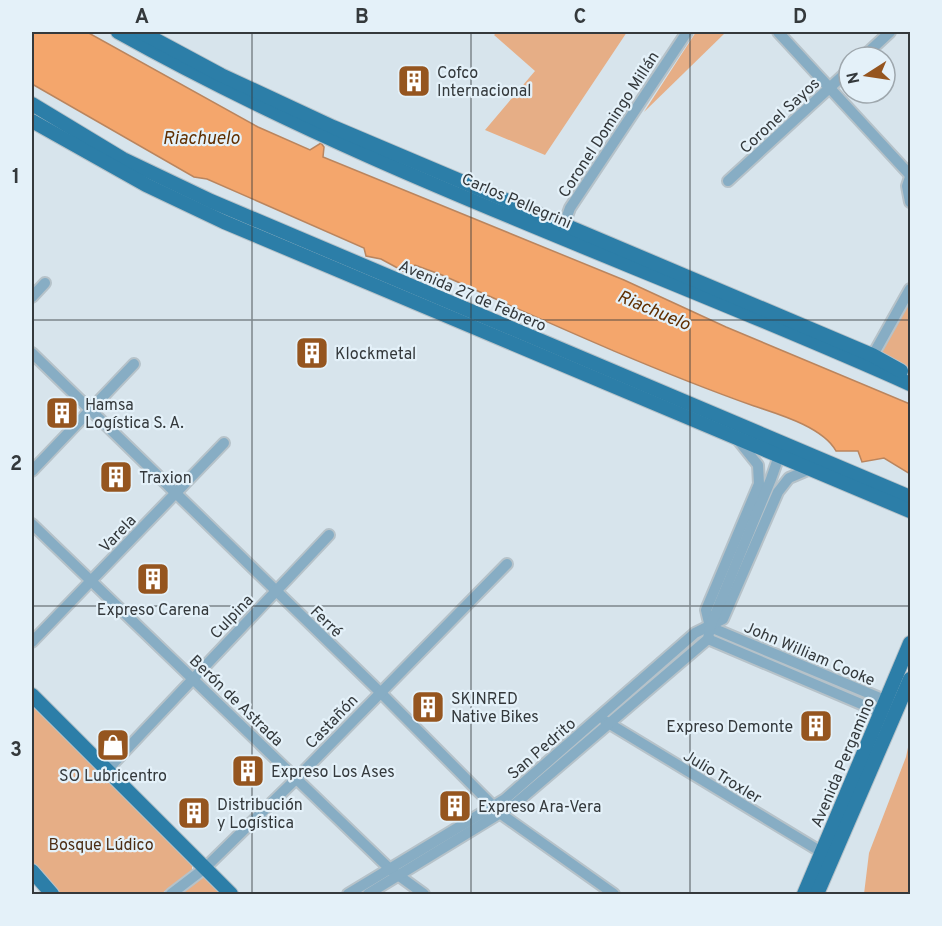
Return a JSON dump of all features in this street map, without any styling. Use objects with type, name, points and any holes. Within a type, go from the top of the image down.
[{"type":"main road","name":"Carlos Pellegrini","points":[[118,32],[245,100],[562,230],[910,377]]},
{"type":"main road","name":"Carlos Pellegrini","points":[[141,32],[269,98],[562,230]]},
{"type":"main road","name":"Avenida 27 de Febrero","points":[[333,261],[224,222],[146,185],[35,115],[47,108],[61,117],[66,126],[123,159],[333,261],[738,440],[908,508]]},
{"type":"main road","name":"Avenida 27 de Febrero","points":[[333,261],[341,250],[365,260],[370,270],[676,399],[908,508]]},
{"type":"main road","name":"Carlos Pellegrini","points":[[870,360],[910,384]]},
{"type":"main road","name":"Avenida Pergamino","points":[[817,894],[827,855],[910,643]]},
{"type":"main road","name":"Avenida Pergamino","points":[[804,894],[827,855],[897,712],[910,679]]},
{"type":"main road","points":[[32,695],[231,894]]},
{"type":"main road","points":[[32,871],[52,894]]},
{"type":"street","name":"Coronel Domingo Millán","points":[[562,230],[570,208],[687,32]]},
{"type":"street","points":[[778,32],[831,87],[910,176],[907,186],[910,202]]},
{"type":"street","points":[[876,45],[890,32]]},
{"type":"street","name":"Coronel Sayos","points":[[728,181],[837,81]]},
{"type":"street","points":[[32,297],[45,283]]},
{"type":"street","points":[[870,360],[910,289]]},
{"type":"street","name":"Ferré","points":[[32,353],[380,692],[497,810],[614,894]]},
{"type":"street","points":[[32,471],[134,364]]},
{"type":"street","points":[[676,399],[686,410],[777,449],[779,456],[710,627],[708,639]]},
{"type":"street","points":[[710,627],[706,610],[759,484],[758,465],[738,440]]},
{"type":"street","name":"Varela","points":[[32,642],[224,443]]},
{"type":"street","name":"San Pedrito","points":[[497,810],[695,633],[723,619],[782,485],[797,473],[810,469]]},
{"type":"street","name":"Berón de Astrada","points":[[32,524],[395,873],[424,894]]},
{"type":"street","name":"Culpina","points":[[107,770],[329,535]]},
{"type":"street","name":"Castañón","points":[[171,894],[205,868],[297,778],[507,564]]},
{"type":"street","name":"John William Cooke","points":[[710,627],[897,712]]},
{"type":"street","name":"San Pedrito","points":[[368,894],[395,873],[497,810],[609,725],[708,639]]},
{"type":"street","name":"John William Cooke","points":[[708,639],[884,706]]},
{"type":"street","name":"Julio Troxler","points":[[601,716],[609,725],[827,855]]},
{"type":"street","name":"San Pedrito","points":[[348,894],[395,873]]},
{"type":"green space","points":[[497,32],[627,32],[545,155],[485,130],[535,71],[494,35]]},
{"type":"green space","points":[[696,32],[726,32],[644,112]]},
{"type":"green space","points":[[910,297],[910,368],[880,354]]},
{"type":"green space","name":"Bosque Lúdico","points":[[32,703],[192,863],[192,870],[161,894],[58,894],[32,863]]},
{"type":"green space","points":[[910,738],[910,894],[864,894],[869,853],[906,757]]},
{"type":"green space","points":[[200,876],[206,876],[225,894],[176,894]]},
{"type":"water","name":"Riachuelo","points":[[32,32],[87,32],[258,127],[310,150],[321,143],[324,147],[323,157],[624,280],[726,327],[910,404],[910,474],[884,458],[862,462],[858,451],[836,451],[821,435],[799,422],[635,360],[442,275],[415,265],[405,272],[381,259],[366,256],[364,248],[207,179],[194,177],[32,84]]},
{"type":"place","name":"Cofco Internacional","points":[[414,81]]},
{"type":"place","name":"Klockmetal","points":[[312,353]]},
{"type":"place","name":"Hamsa Logística S. A.","points":[[62,413]]},
{"type":"place","name":"Traxion","points":[[116,477]]},
{"type":"place","name":"Expreso Carena","points":[[153,579]]},
{"type":"place","name":"SKINRED Native Bikes","points":[[428,707]]},
{"type":"place","name":"Expreso Demonte","points":[[816,726]]},
{"type":"place","name":"SO Lubricentro","points":[[113,745]]},
{"type":"place","name":"Expreso Los Ases","points":[[248,771]]},
{"type":"place","name":"Expreso Ara-Vera","points":[[455,806]]},
{"type":"place","name":"Distribución y Logística","points":[[194,813]]}]
